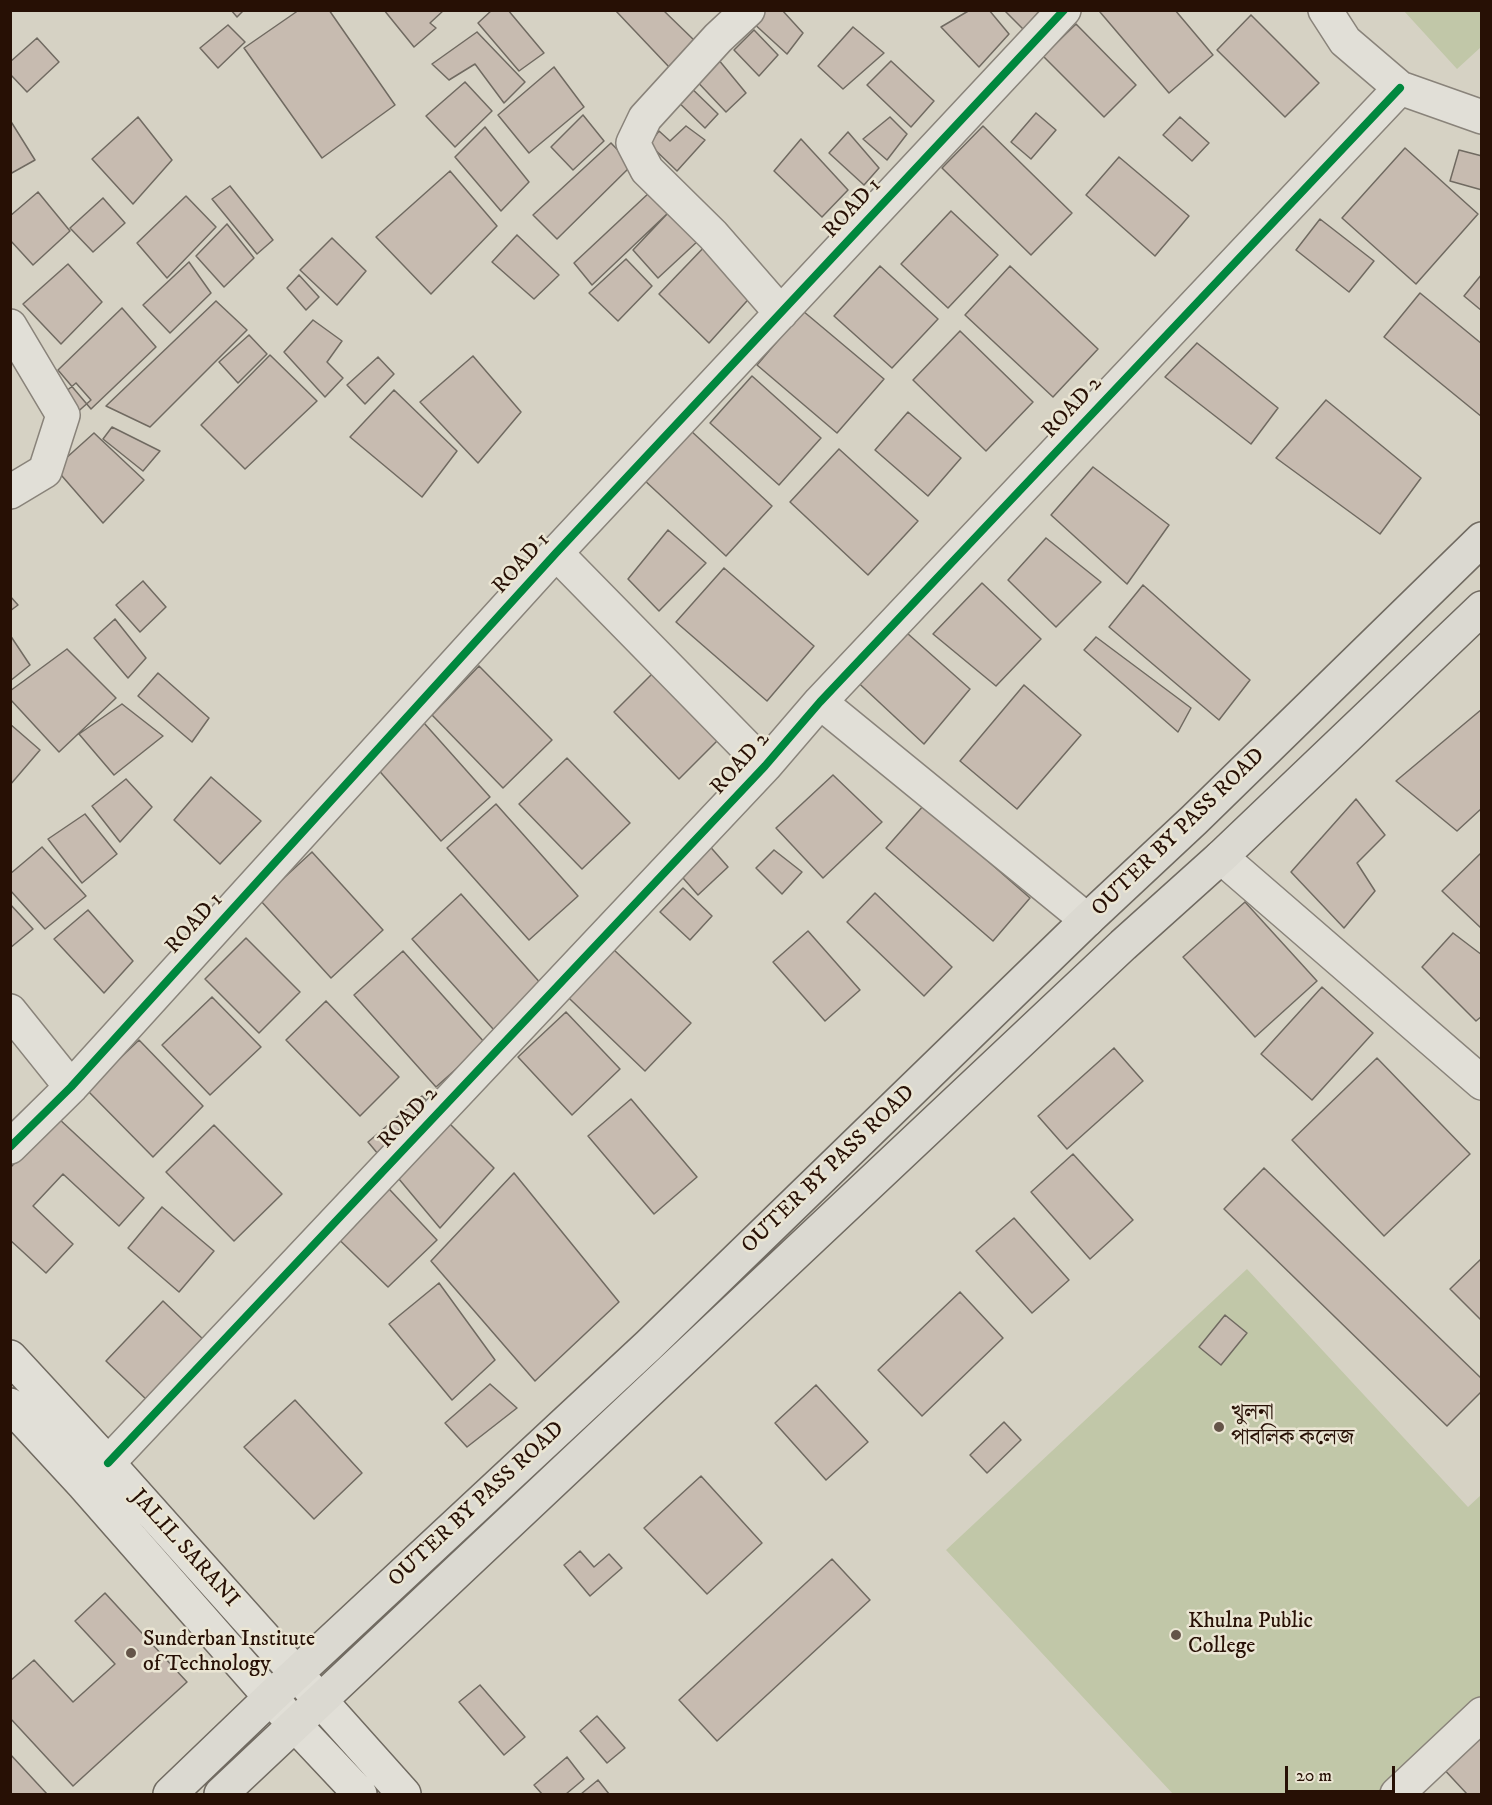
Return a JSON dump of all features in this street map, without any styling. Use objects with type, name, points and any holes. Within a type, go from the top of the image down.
[{"type":"main road","name":"OUTER BY PASS ROAD","points":[[170,1794],[271,1697],[650,1345],[1194,820],[1482,538]]},
{"type":"main road","name":"OUTER BY PASS ROAD","points":[[221,1794],[1123,945],[1221,857],[1482,608]]},
{"type":"street","points":[[748,10],[718,38],[645,118],[633,143],[646,170],[712,235],[781,313]]},
{"type":"street","name":"ROAD 1","points":[[10,1147],[71,1087],[556,553],[1064,10]]},
{"type":"street","points":[[1326,10],[1345,41],[1400,88],[1482,117]]},
{"type":"street","name":"ROAD 2","points":[[108,1463],[765,766],[820,702],[1400,88]]},
{"type":"street","points":[[10,326],[63,415],[45,471],[10,492]]},
{"type":"street","points":[[556,553],[765,766]]},
{"type":"street","points":[[820,702],[1088,920]]},
{"type":"street","points":[[1221,857],[1477,1071]]},
{"type":"street","points":[[10,1011],[71,1087]]},
{"type":"street","name":"JALIL SARANI","points":[[10,1357],[108,1463],[404,1794]]},
{"type":"street","name":"JALIL SARANI","points":[[10,1405],[84,1485],[294,1724],[360,1794]]},
{"type":"street","points":[[1397,1794],[1482,1714]]},
{"type":"green space","points":[[1404,11],[1481,11],[1481,47],[1457,69]]},
{"type":"green space","points":[[1247,1269],[1468,1507],[1481,1495],[1481,1699],[1378,1794],[1173,1794],[946,1550]]},
{"type":"building","points":[[231,10],[244,10],[237,17]]},
{"type":"building","points":[[299,10],[329,10],[395,105],[322,158],[244,48]]},
{"type":"building","points":[[384,10],[444,10],[430,23],[436,28],[414,47]]},
{"type":"building","points":[[492,10],[508,10],[544,53],[519,71],[478,23]]},
{"type":"building","points":[[615,10],[663,10],[697,43],[670,68]]},
{"type":"building","points":[[761,10],[782,10],[803,33],[787,54],[751,21]]},
{"type":"building","points":[[970,10],[989,10],[1009,34],[979,67],[941,27]]},
{"type":"building","points":[[1004,10],[1040,10],[1024,30]]},
{"type":"building","points":[[1102,10],[1175,10],[1213,55],[1169,93],[1100,12]]},
{"type":"building","points":[[1251,15],[1319,83],[1285,117],[1217,50]]},
{"type":"building","points":[[1076,24],[1136,85],[1104,117],[1043,56]]},
{"type":"building","points":[[228,25],[245,42],[218,68],[200,48]]},
{"type":"building","points":[[853,27],[884,53],[843,89],[818,66]]},
{"type":"building","points":[[754,30],[778,55],[759,76],[734,50]]},
{"type":"building","points":[[477,32],[525,82],[504,103],[475,64],[449,80],[432,64]]},
{"type":"building","points":[[37,38],[59,62],[27,92],[10,74],[10,62]]},
{"type":"building","points":[[713,53],[746,93],[726,112],[690,74]]},
{"type":"building","points":[[891,61],[934,101],[911,127],[867,85]]},
{"type":"building","points":[[554,67],[584,107],[529,153],[498,115]]},
{"type":"building","points":[[683,80],[718,114],[705,128],[669,93]]},
{"type":"building","points":[[465,82],[492,111],[455,147],[426,116]]},
{"type":"building","points":[[1036,113],[1056,130],[1031,159],[1011,142]]},
{"type":"building","points":[[583,115],[604,141],[573,170],[551,147]]},
{"type":"building","points":[[138,117],[172,160],[133,204],[92,159]]},
{"type":"building","points":[[890,117],[907,134],[887,160],[863,139]]},
{"type":"building","points":[[1180,117],[1209,143],[1192,161],[1163,135]]},
{"type":"building","points":[[10,120],[35,160],[10,174]]},
{"type":"building","points":[[686,126],[705,140],[677,171],[649,144],[659,131],[670,141]]},
{"type":"building","points":[[983,126],[1072,213],[1031,255],[942,168]]},
{"type":"building","points":[[485,127],[529,182],[501,211],[455,157]]},
{"type":"building","points":[[848,132],[879,168],[864,185],[829,153]]},
{"type":"building","points":[[801,139],[848,190],[822,217],[774,171]]},
{"type":"building","points":[[611,143],[632,165],[557,239],[533,215]]},
{"type":"building","points":[[1405,148],[1478,214],[1416,284],[1342,218]]},
{"type":"building","points":[[1459,150],[1482,156],[1482,190],[1450,181]]},
{"type":"building","points":[[1119,157],[1189,216],[1155,256],[1086,195]]},
{"type":"building","points":[[450,171],[497,226],[431,294],[376,237]]},
{"type":"building","points":[[230,186],[273,240],[257,254],[212,199]]},
{"type":"building","points":[[38,192],[70,231],[33,265],[10,240],[10,216]]},
{"type":"building","points":[[650,192],[669,212],[592,285],[574,263]]},
{"type":"building","points":[[186,196],[216,227],[167,278],[137,243]]},
{"type":"building","points":[[103,198],[125,223],[93,252],[70,228]]},
{"type":"building","points":[[951,211],[998,255],[948,308],[901,264]]},
{"type":"building","points":[[669,212],[699,240],[658,278],[633,250]]},
{"type":"building","points":[[1320,219],[1374,261],[1349,292],[1296,250]]},
{"type":"building","points":[[227,224],[254,258],[224,287],[196,256]]},
{"type":"building","points":[[517,235],[559,275],[534,299],[492,262]]},
{"type":"building","points":[[332,238],[366,271],[337,305],[300,270]]},
{"type":"building","points":[[710,241],[755,292],[709,343],[659,294]]},
{"type":"building","points":[[626,259],[652,286],[618,321],[589,293]]},
{"type":"building","points":[[189,262],[211,293],[170,333],[143,305]]},
{"type":"building","points":[[68,264],[102,302],[61,344],[23,304]]},
{"type":"building","points":[[880,266],[938,319],[892,368],[834,316]]},
{"type":"building","points":[[1010,266],[1098,349],[1053,397],[965,315]]},
{"type":"building","points":[[1482,274],[1482,311],[1464,296]]},
{"type":"building","points":[[299,275],[319,297],[306,310],[287,288]]},
{"type":"building","points":[[1420,293],[1482,344],[1482,417],[1384,337]]},
{"type":"building","points":[[216,301],[247,330],[150,427],[106,406]]},
{"type":"building","points":[[122,308],[156,347],[91,409],[58,370]]},
{"type":"building","points":[[803,311],[884,379],[837,433],[757,365]]},
{"type":"building","points":[[313,320],[342,341],[327,362],[343,378],[325,397],[284,352]]},
{"type":"building","points":[[960,331],[1033,402],[986,451],[913,380]]},
{"type":"building","points":[[249,335],[267,354],[238,383],[219,362]]},
{"type":"building","points":[[1197,343],[1278,408],[1251,444],[1165,377]]},
{"type":"building","points":[[270,355],[317,401],[245,469],[201,425]]},
{"type":"building","points":[[473,356],[521,412],[478,463],[420,402]]},
{"type":"building","points":[[378,357],[394,374],[365,404],[347,385]]},
{"type":"building","points":[[752,376],[821,438],[779,485],[710,423]]},
{"type":"building","points":[[76,383],[91,400],[73,416],[58,398]]},
{"type":"building","points":[[394,390],[457,451],[422,497],[350,437]]},
{"type":"building","points":[[1326,400],[1421,478],[1380,534],[1276,458]]},
{"type":"building","points":[[908,412],[961,458],[928,496],[875,450]]},
{"type":"building","points":[[112,427],[160,451],[143,471],[103,439]]},
{"type":"building","points":[[690,430],[772,506],[726,556],[643,479]]},
{"type":"building","points":[[94,433],[144,480],[103,523],[55,468]]},
{"type":"building","points":[[839,449],[918,521],[868,575],[790,502]]},
{"type":"building","points":[[1093,467],[1169,525],[1127,584],[1051,515]]},
{"type":"building","points":[[668,530],[706,563],[659,611],[628,579]]},
{"type":"building","points":[[1046,538],[1101,582],[1056,627],[1008,580]]},
{"type":"building","points":[[724,568],[814,646],[767,701],[676,622]]},
{"type":"building","points":[[143,581],[166,607],[140,632],[116,605]]},
{"type":"building","points":[[982,583],[1041,639],[996,686],[933,634]]},
{"type":"building","points":[[1143,585],[1250,680],[1219,720],[1109,627]]},
{"type":"building","points":[[10,596],[18,605],[10,611]]},
{"type":"building","points":[[115,619],[146,658],[128,678],[94,638]]},
{"type":"building","points":[[898,625],[970,689],[924,744],[850,675]]},
{"type":"building","points":[[10,635],[30,665],[10,681]]},
{"type":"building","points":[[1096,637],[1191,708],[1178,732],[1084,650]]},
{"type":"building","points":[[67,649],[116,698],[59,752],[10,699],[10,691]]},
{"type":"building","points":[[479,666],[552,740],[503,788],[432,715]]},
{"type":"building","points":[[657,669],[722,736],[679,779],[614,712]]},
{"type":"building","points":[[158,673],[209,718],[192,742],[138,696]]},
{"type":"building","points":[[1024,685],[1081,735],[1017,809],[960,761]]},
{"type":"building","points":[[122,704],[163,736],[114,775],[79,734]]},
{"type":"building","points":[[1482,709],[1482,808],[1457,831],[1396,781]]},
{"type":"building","points":[[424,723],[490,797],[441,841],[375,766]]},
{"type":"building","points":[[10,724],[40,750],[10,785]]},
{"type":"building","points":[[567,758],[630,823],[582,869],[519,804]]},
{"type":"building","points":[[833,775],[882,822],[823,878],[776,828]]},
{"type":"building","points":[[211,777],[261,821],[220,864],[174,820]]},
{"type":"building","points":[[126,779],[152,807],[120,842],[92,806]]},
{"type":"building","points":[[1356,799],[1385,835],[1357,863],[1375,891],[1344,928],[1291,872]]},
{"type":"building","points":[[496,804],[578,896],[529,940],[447,848]]},
{"type":"building","points":[[924,805],[1030,898],[993,941],[886,848]]},
{"type":"building","points":[[85,814],[117,854],[82,883],[48,839]]},
{"type":"building","points":[[699,834],[728,867],[698,895],[676,870]]},
{"type":"building","points":[[42,847],[86,896],[45,929],[10,890],[10,874]]},
{"type":"building","points":[[774,850],[802,872],[782,894],[756,868]]},
{"type":"building","points":[[312,852],[383,930],[331,978],[260,900]]},
{"type":"building","points":[[1482,852],[1482,929],[1442,891]]},
{"type":"building","points":[[683,888],[712,916],[690,940],[660,912]]},
{"type":"building","points":[[875,893],[952,967],[924,996],[847,922]]},
{"type":"building","points":[[461,894],[543,986],[494,1030],[412,939]]},
{"type":"building","points":[[1245,902],[1317,981],[1255,1037],[1183,957]]},
{"type":"building","points":[[10,904],[33,929],[10,948]]},
{"type":"building","points":[[88,910],[133,961],[104,993],[54,939]]},
{"type":"building","points":[[593,930],[691,1023],[645,1071],[548,978]]},
{"type":"building","points":[[808,931],[860,990],[825,1021],[773,962]]},
{"type":"building","points":[[1453,933],[1482,955],[1482,1016],[1476,1021],[1422,967]]},
{"type":"building","points":[[246,938],[300,992],[259,1033],[205,979]]},
{"type":"building","points":[[403,951],[485,1043],[436,1087],[354,995]]},
{"type":"building","points":[[1322,987],[1373,1033],[1312,1100],[1261,1054]]},
{"type":"building","points":[[212,997],[261,1047],[210,1095],[162,1045]]},
{"type":"building","points":[[326,1001],[399,1077],[360,1116],[286,1040]]},
{"type":"building","points":[[566,1012],[620,1069],[572,1115],[518,1057]]},
{"type":"building","points":[[139,1040],[203,1106],[153,1157],[87,1090]]},
{"type":"building","points":[[1114,1048],[1143,1081],[1067,1149],[1038,1116]]},
{"type":"building","points":[[1377,1058],[1470,1154],[1384,1236],[1292,1140]]},
{"type":"building","points":[[422,1096],[494,1168],[440,1228],[368,1142]]},
{"type":"building","points":[[631,1099],[697,1177],[654,1214],[588,1136]]},
{"type":"building","points":[[58,1118],[144,1198],[119,1226],[63,1174],[33,1206],[73,1244],[46,1273],[10,1240],[10,1168]]},
{"type":"building","points":[[214,1125],[282,1194],[234,1241],[166,1172]]},
{"type":"building","points":[[1073,1154],[1133,1220],[1090,1259],[1031,1192]]},
{"type":"building","points":[[1264,1168],[1482,1379],[1482,1391],[1447,1426],[1224,1209]]},
{"type":"building","points":[[514,1173],[619,1302],[535,1381],[431,1261]]},
{"type":"building","points":[[375,1174],[437,1240],[388,1287],[323,1224]]},
{"type":"building","points":[[162,1207],[214,1251],[179,1292],[128,1248]]},
{"type":"building","points":[[1014,1218],[1069,1280],[1032,1313],[976,1251]]},
{"type":"building","points":[[1482,1258],[1482,1321],[1450,1289]]},
{"type":"building","points":[[439,1283],[495,1360],[452,1400],[389,1324]]},
{"type":"building","points":[[960,1292],[1003,1338],[922,1416],[878,1370]]},
{"type":"building","points":[[163,1301],[205,1341],[148,1401],[106,1361]]},
{"type":"building","points":[[1225,1315],[1247,1333],[1221,1365],[1199,1347]]},
{"type":"building","points":[[490,1384],[517,1408],[467,1447],[445,1423]]},
{"type":"building","points":[[816,1385],[868,1442],[826,1480],[775,1423]]},
{"type":"building","points":[[295,1400],[362,1473],[314,1519],[244,1447]]},
{"type":"building","points":[[1004,1422],[1021,1440],[987,1473],[970,1455]]},
{"type":"building","points":[[701,1476],[762,1543],[707,1594],[644,1528]]},
{"type":"building","points":[[580,1551],[594,1567],[609,1554],[622,1568],[590,1596],[564,1565]]},
{"type":"building","points":[[832,1559],[870,1600],[717,1741],[679,1700]]},
{"type":"building","points":[[105,1593],[187,1682],[73,1786],[10,1718],[10,1681],[34,1660],[73,1702],[115,1664],[75,1621]]},
{"type":"building","points":[[480,1685],[525,1737],[504,1755],[459,1702]]},
{"type":"building","points":[[597,1716],[625,1748],[607,1763],[580,1731]]},
{"type":"building","points":[[1482,1726],[1482,1794],[1467,1794],[1440,1765]]},
{"type":"building","points":[[10,1754],[47,1794],[10,1794]]},
{"type":"building","points":[[567,1757],[584,1779],[566,1794],[542,1794],[534,1785]]},
{"type":"building","points":[[598,1780],[609,1794],[581,1794]]},
{"type":"cycle path","points":[[10,1147],[71,1087],[556,553],[1064,10]]},
{"type":"cycle path","points":[[108,1463],[765,766],[820,702],[1400,88]]},
{"type":"place","name":"খুলনা পাবলিক কলেজ","points":[[1219,1427]]},
{"type":"place","name":"Khulna Public College","points":[[1176,1635]]},
{"type":"place","name":"Sunderban Institute of Technology","points":[[131,1653]]}]
